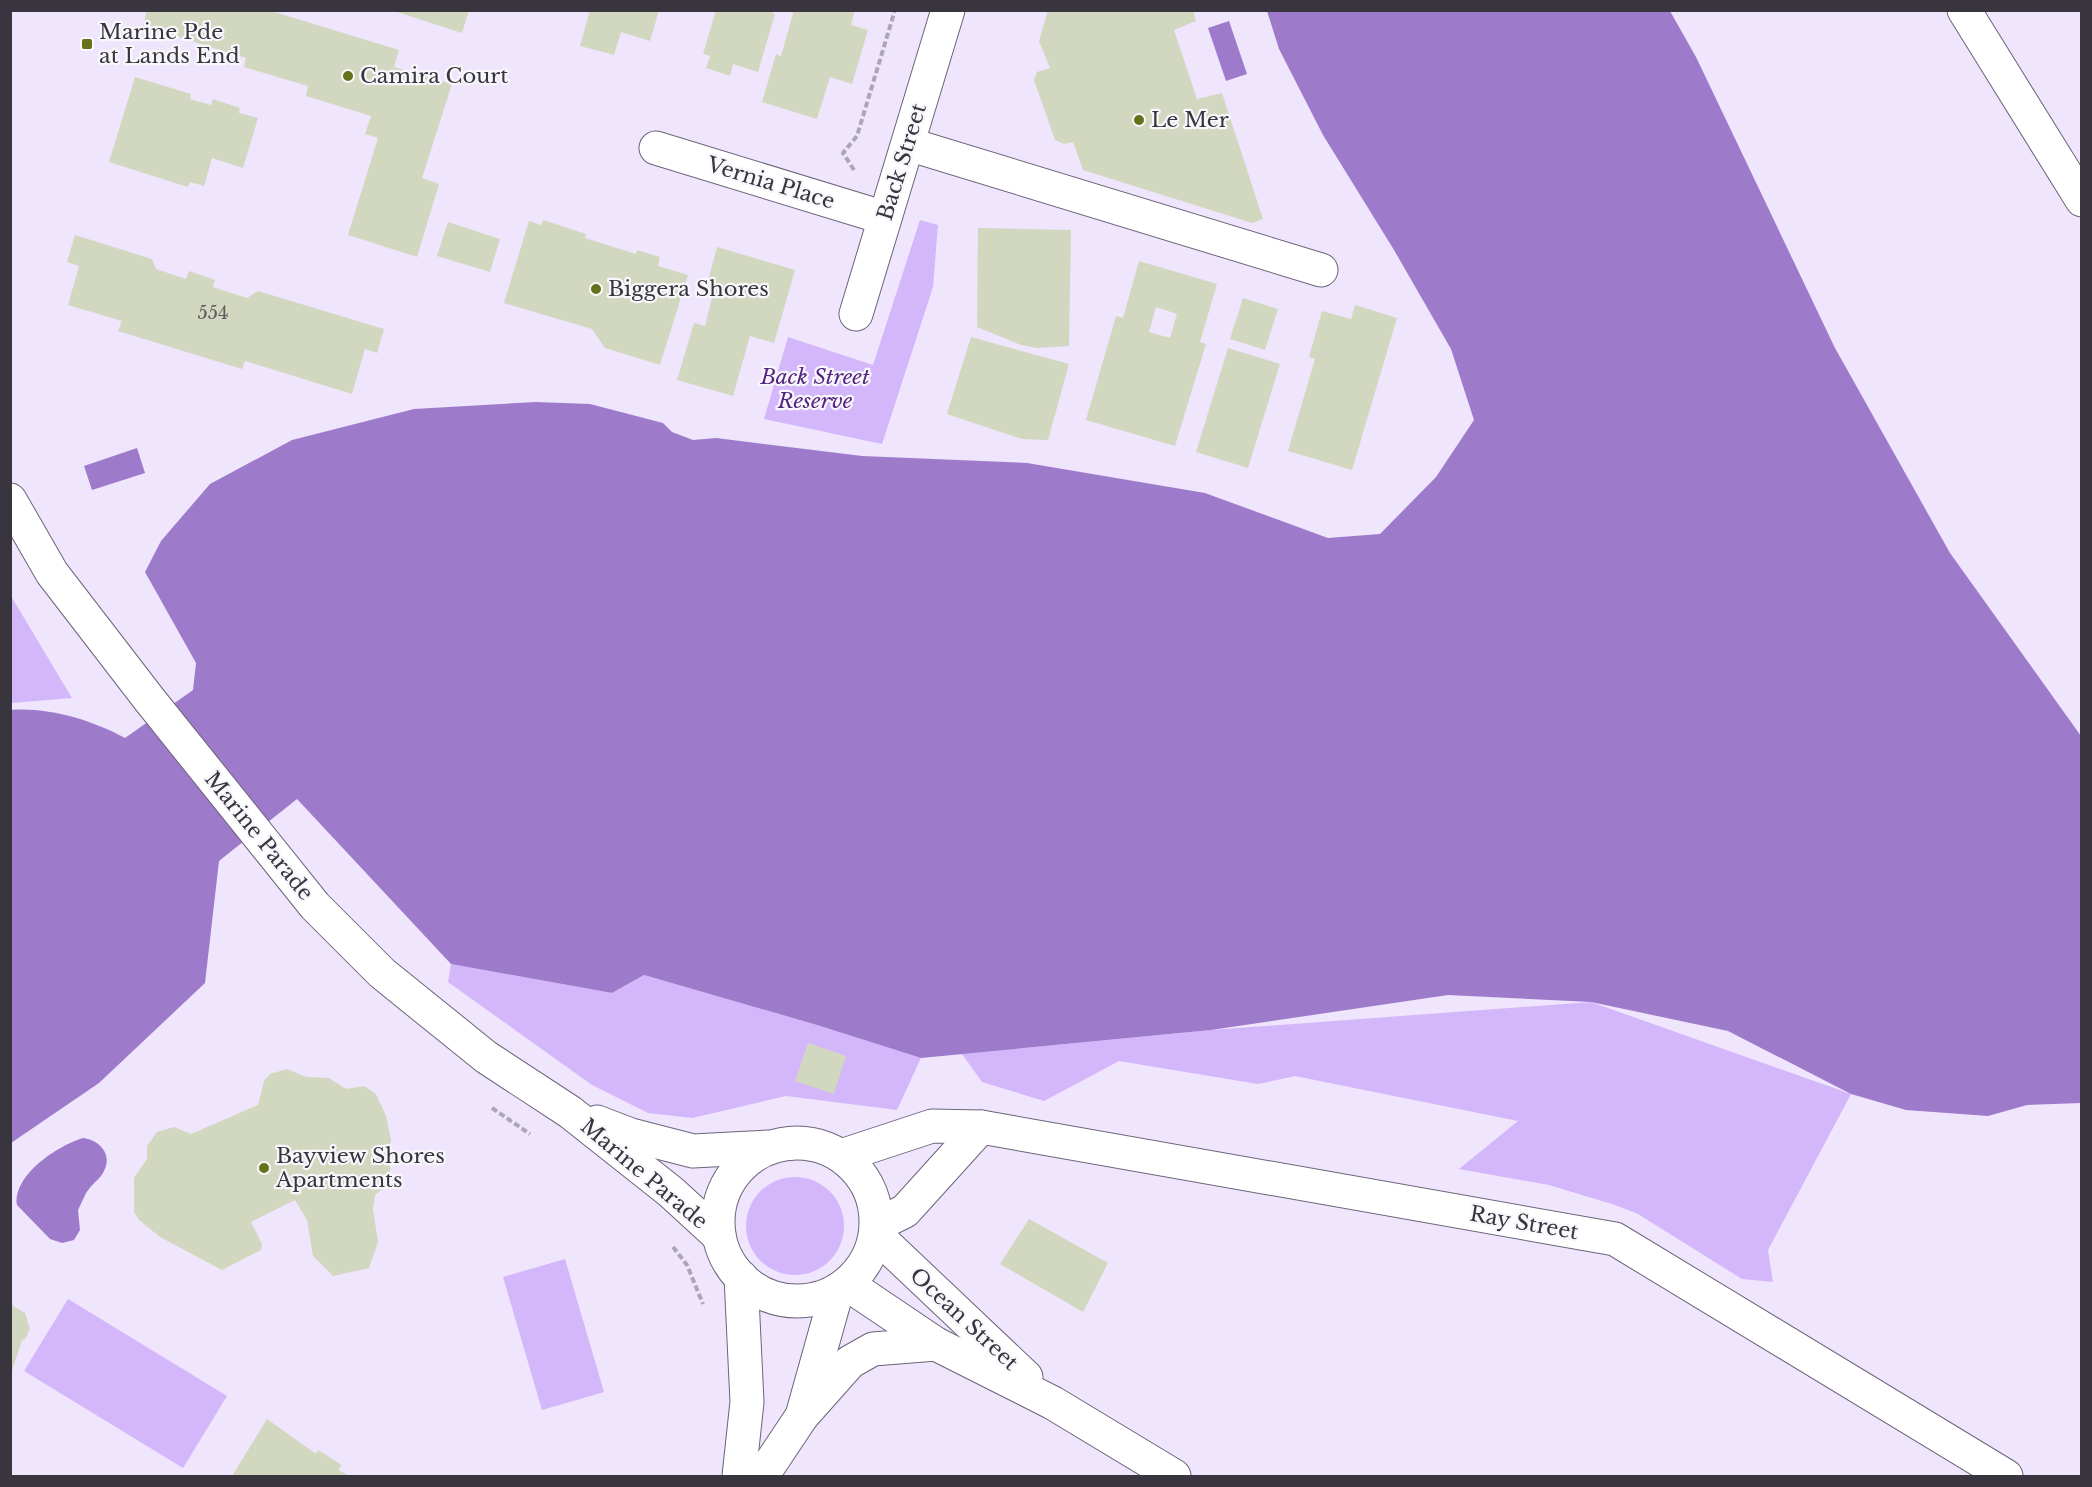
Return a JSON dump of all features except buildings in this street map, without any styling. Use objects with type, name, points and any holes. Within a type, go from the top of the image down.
[{"type":"street","name":"Back Street","points":[[856,314],[948,10]]},
{"type":"street","points":[[1964,10],[2082,200]]},
{"type":"street","points":[[908,144],[1321,270]]},
{"type":"street","name":"Vernia Place","points":[[656,148],[885,218]]},
{"type":"street","name":"Marine Parade","points":[[10,500],[52,573],[149,699],[315,906],[382,973],[486,1057],[570,1112],[671,1192],[719,1236]]},
{"type":"street","name":"Marine Parade","points":[[570,1112],[631,1136],[693,1151],[772,1146]]},
{"type":"street","name":"Ray Street","points":[[841,1156],[932,1126],[981,1127],[1615,1239],[2006,1476]]},
{"type":"street","points":[[876,1230],[905,1211],[981,1127]]},
{"type":"street","points":[[807,1143],[824,1147],[841,1156],[856,1169],[868,1186],[875,1205],[876,1230],[865,1264],[842,1287],[815,1299],[795,1301],[775,1298],[756,1290],[741,1277],[727,1259],[719,1236],[718,1209],[727,1185],[744,1162],[772,1146],[807,1143]]},
{"type":"street","name":"Ocean Street","points":[[876,1230],[1053,1403]]},
{"type":"street","points":[[738,1476],[747,1402],[741,1277]]},
{"type":"street","points":[[802,1416],[842,1287]]},
{"type":"street","name":"Ocean Street","points":[[842,1287],[936,1344],[1053,1403],[1174,1476]]},
{"type":"street","points":[[762,1476],[802,1416],[850,1362],[873,1349],[936,1344]]},
{"type":"path","points":[[855,171],[843,153],[857,136],[895,10]]},
{"type":"path","points":[[483,1101],[501,1116],[541,1140]]},
{"type":"path","points":[[668,1240],[687,1265],[705,1307]]},
{"type":"green space","name":"Back Street Reserve","points":[[920,220],[938,225],[933,287],[882,444],[764,419],[788,337],[873,365]]},
{"type":"green space","points":[[11,596],[72,698],[11,703]]},
{"type":"green space","points":[[451,964],[612,993],[644,975],[921,1058],[897,1110],[786,1096],[692,1118],[648,1113],[592,1085],[448,982]]},
{"type":"green space","points":[[1591,1002],[1851,1094],[1768,1250],[1773,1282],[1742,1279],[1638,1214],[1615,1205],[1549,1185],[1459,1169],[1518,1121],[1295,1076],[1258,1084],[1119,1061],[1044,1101],[982,1082],[962,1054],[1211,1030]]},
{"type":"green space","points":[[785,1177],[805,1177],[830,1191],[841,1207],[844,1226],[841,1245],[830,1261],[805,1275],[785,1275],[768,1267],[754,1253],[746,1236],[746,1216],[754,1199],[768,1185]]},
{"type":"green space","points":[[565,1259],[604,1392],[542,1410],[503,1277]]},
{"type":"green space","points":[[68,1299],[227,1396],[183,1468],[24,1371]]},
{"type":"shaded area","points":[[1267,11],[1670,11],[1696,57],[1835,348],[1950,553],[2081,736],[2081,1103],[2027,1105],[1988,1116],[1906,1110],[1851,1094],[1728,1031],[1591,1002],[1448,995],[1211,1030],[921,1058],[644,975],[612,993],[451,964],[297,799],[219,861],[205,983],[99,1083],[11,1143],[11,710],[40,711],[70,716],[125,738],[193,690],[196,663],[145,572],[161,541],[210,484],[292,440],[414,409],[536,402],[590,404],[663,423],[672,432],[693,440],[716,438],[862,456],[1027,463],[1205,493],[1328,538],[1380,534],[1436,477],[1474,420],[1451,349],[1394,250],[1323,135],[1279,49]]},
{"type":"shaded area","points":[[1229,21],[1247,74],[1226,81],[1208,28]]},
{"type":"shaded area","points":[[137,448],[145,473],[92,490],[84,466]]},
{"type":"shaded area","points":[[83,1138],[89,1139],[103,1149],[107,1159],[106,1165],[101,1176],[87,1191],[78,1210],[80,1230],[74,1240],[62,1243],[50,1239],[17,1205],[18,1194],[22,1183],[39,1163],[61,1148]]},
{"type":"place","name":"Marine Pde at Lands End","points":[[87,44]]},
{"type":"place","name":"Camira Court","points":[[348,76]]},
{"type":"place","name":"Le Mer","points":[[1139,120]]},
{"type":"place","name":"Biggera Shores","points":[[596,289]]},
{"type":"place","name":"Bayview Shores Apartments","points":[[264,1168]]}]
